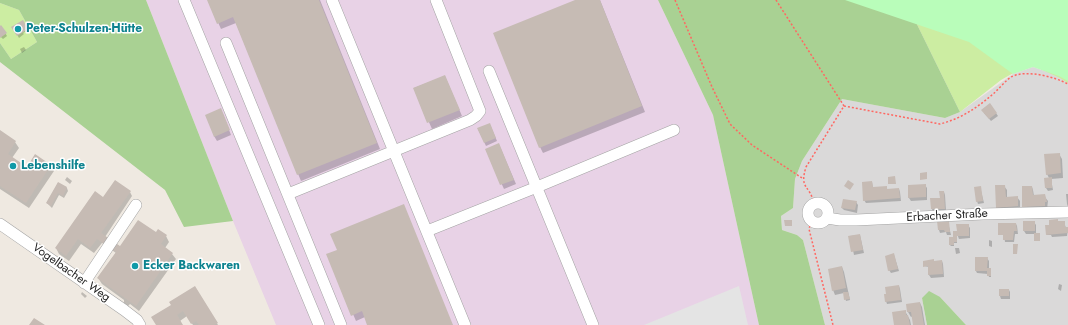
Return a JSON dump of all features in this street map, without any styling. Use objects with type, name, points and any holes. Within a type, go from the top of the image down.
[{"type":"street","points":[[184,0],[319,325]]},
{"type":"street","points":[[332,0],[427,230],[464,325]]},
{"type":"street","points":[[288,194],[470,120],[480,111],[436,0]]},
{"type":"street","points":[[226,42],[342,325]]},
{"type":"street","points":[[489,71],[593,325]]},
{"type":"street","points":[[427,230],[537,187],[674,130]]},
{"type":"street","points":[[812,222],[808,218],[808,210],[814,204],[818,203],[825,206],[827,210],[827,218]]},
{"type":"street","points":[[84,283],[136,205]]},
{"type":"street","name":"Erbacher Straße","points":[[812,222],[820,223],[827,218],[856,220],[983,214],[1068,212]]},
{"type":"street","name":"Vogelbacher Weg","points":[[0,224],[124,310],[137,320],[140,325]]},
{"type":"path","points":[[675,0],[712,87],[730,124],[752,145],[802,178],[804,184],[810,192],[814,204]]},
{"type":"path","points":[[776,0],[844,106],[940,124],[952,121],[965,115],[988,98],[1012,76],[1033,73],[1068,84]]},
{"type":"path","points":[[802,178],[806,167],[844,106]]},
{"type":"path","points":[[812,222],[810,230],[833,325]]},
{"type":"shaded area","points":[[146,0],[658,0],[713,115],[759,325],[276,325],[233,221]]},
{"type":"shaded area","points":[[1033,67],[1059,76],[1068,81],[1068,325],[966,325],[940,297],[922,298],[927,325],[825,325],[803,240],[797,235],[782,230],[781,216],[793,208],[795,179],[802,161],[842,99],[945,118],[960,112],[1013,74]]},
{"type":"shaded area","points":[[739,286],[748,325],[644,325]]},
{"type":"green space","points":[[0,0],[146,0],[233,221],[184,227],[165,190],[0,62],[0,43],[11,59],[37,42],[19,10],[0,3]]},
{"type":"green space","points":[[658,0],[905,0],[960,112],[945,118],[842,99],[802,161],[795,179],[793,208],[781,216],[782,230],[797,235],[803,240],[825,325],[759,325],[713,115]]},
{"type":"green space","points":[[845,0],[1068,0],[1068,81],[1059,76],[1033,67],[1013,74],[969,42]]},
{"type":"green space","points":[[905,0],[1068,0],[1068,83],[1029,64],[1001,80],[960,112]]},
{"type":"green space","points":[[0,3],[19,10],[37,42],[11,59],[0,43]]},
{"type":"green space","points":[[929,291],[940,297],[966,325],[927,325],[922,298]]},
{"type":"building","points":[[207,0],[319,0],[377,143],[297,175],[233,17],[217,24]]},
{"type":"building","points":[[575,0],[600,0],[642,106],[539,148],[493,33]]},
{"type":"building","name":"Peter-Schulzen-Hütte","points":[[23,20],[28,29],[17,36],[11,27]]},
{"type":"building","points":[[1,25],[7,33],[0,38],[0,26]]},
{"type":"building","points":[[445,75],[460,110],[427,123],[413,88]]},
{"type":"building","points":[[990,103],[997,113],[989,119],[981,110]]},
{"type":"building","points":[[221,108],[230,130],[214,137],[205,115]]},
{"type":"building","points":[[490,123],[496,138],[484,143],[477,128]]},
{"type":"building","name":"Lebenshilfe","points":[[0,130],[16,141],[8,154],[27,167],[35,154],[51,165],[26,203],[0,186]]},
{"type":"building","points":[[499,143],[514,180],[500,185],[485,149]]},
{"type":"building","points":[[1060,153],[1061,173],[1046,175],[1044,154]]},
{"type":"building","points":[[927,172],[927,179],[920,180],[920,173]]},
{"type":"building","points":[[895,176],[896,184],[888,184],[888,177]]},
{"type":"building","points":[[1052,177],[1052,188],[1045,188],[1044,178]]},
{"type":"building","points":[[115,180],[131,191],[101,233],[120,246],[138,220],[156,232],[158,229],[167,235],[161,244],[173,253],[136,306],[97,278],[116,252],[97,239],[90,248],[78,239],[66,256],[55,248],[95,191],[103,197]]},
{"type":"building","points":[[848,180],[854,184],[850,190],[844,186]]},
{"type":"building","points":[[872,181],[873,187],[887,186],[887,189],[899,188],[900,198],[863,201],[862,182]]},
{"type":"building","points":[[58,182],[67,187],[63,196],[58,193],[51,206],[46,203]]},
{"type":"building","points":[[926,184],[926,197],[908,198],[908,185]]},
{"type":"building","points":[[995,185],[1005,185],[1006,197],[1018,196],[1018,206],[996,208]]},
{"type":"building","points":[[981,186],[983,201],[976,202],[974,187]]},
{"type":"building","points":[[1022,186],[1032,186],[1033,195],[1045,194],[1047,202],[1045,202],[1045,206],[1022,207]]},
{"type":"building","points":[[939,191],[944,191],[945,209],[931,209],[930,198],[940,198]]},
{"type":"building","points":[[843,199],[857,201],[855,210],[841,208]]},
{"type":"building","points":[[404,204],[453,325],[367,325],[362,311],[351,316],[326,254],[337,250],[330,234]]},
{"type":"building","points":[[1058,219],[1058,221],[1065,221],[1065,227],[1068,227],[1068,233],[1046,235],[1045,225],[1049,225],[1049,220]]},
{"type":"building","points":[[784,220],[792,220],[792,226],[785,226]]},
{"type":"building","points":[[937,221],[949,221],[950,232],[938,230]]},
{"type":"building","points":[[1023,221],[1035,221],[1035,231],[1023,231]]},
{"type":"building","points":[[998,223],[1016,223],[1017,231],[1014,231],[1013,240],[1003,240],[1003,235],[998,235]]},
{"type":"building","points":[[956,224],[969,224],[969,236],[957,236],[957,242],[954,242],[954,245],[949,245],[949,237],[953,237],[953,231],[957,231]]},
{"type":"building","points":[[1034,233],[1040,233],[1040,241],[1034,241]]},
{"type":"building","points":[[860,234],[863,250],[851,252],[848,236]]},
{"type":"building","points":[[1013,244],[1018,244],[1017,254],[1013,254]]},
{"type":"building","points":[[894,253],[898,269],[888,271],[885,256]]},
{"type":"building","points":[[975,257],[988,257],[987,268],[991,268],[991,276],[987,276],[987,271],[975,271]]},
{"type":"building","points":[[934,259],[934,261],[942,260],[943,274],[928,275],[928,266],[923,267],[923,261]]},
{"type":"building","points":[[842,266],[846,288],[832,291],[828,269]]},
{"type":"building","points":[[899,285],[901,300],[885,302],[885,287]]},
{"type":"building","points":[[195,286],[218,323],[214,325],[199,325],[196,321],[191,324],[183,311],[177,315],[183,325],[156,325],[151,317],[171,305],[169,302]]},
{"type":"building","points":[[999,289],[1009,289],[1009,296],[999,296]]},
{"type":"building","points":[[843,292],[848,292],[850,299],[844,300]]},
{"type":"building","points":[[920,302],[924,325],[913,325],[911,312],[907,312],[906,304]]},
{"type":"building","points":[[906,310],[906,315],[908,315],[910,325],[894,325],[892,312]]},
{"type":"building","points":[[34,318],[45,325],[29,325]]},
{"type":"place","name":"Peter-Schulzen-Hütte","points":[[18,29]]},
{"type":"place","name":"Lebenshilfe","points":[[13,166]]},
{"type":"place","name":"Ecker Backwaren","points":[[135,266]]}]
